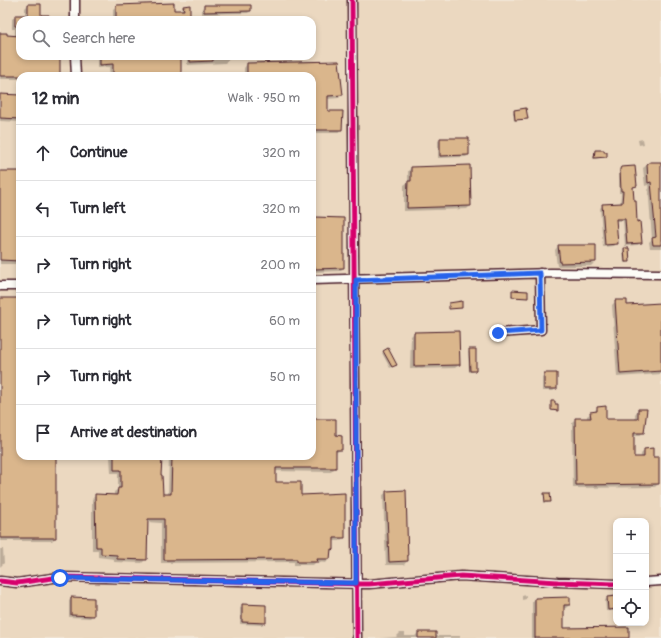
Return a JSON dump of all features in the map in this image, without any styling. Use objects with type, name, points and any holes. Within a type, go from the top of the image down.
[{"type":"street","points":[[75,0],[75,16]]},
{"type":"street","points":[[352,0],[356,280],[357,638]]},
{"type":"street","points":[[76,60],[76,72]]},
{"type":"street","points":[[498,333],[541,330],[540,273]]},
{"type":"street","points":[[316,280],[356,280],[540,273],[661,274]]},
{"type":"street","points":[[0,286],[16,286]]},
{"type":"street","points":[[0,581],[17,583],[60,578],[369,584],[461,576],[613,584]]},
{"type":"street","points":[[649,582],[661,581]]},
{"type":"shaded area","points":[[0,0],[661,0],[661,638],[0,638]]},
{"type":"building","points":[[174,3],[174,10],[184,10],[183,6],[190,5],[190,16],[116,16],[116,5]]},
{"type":"building","points":[[28,4],[41,4],[41,15],[49,16],[16,16],[15,26],[15,15],[28,15]]},
{"type":"building","points":[[204,5],[251,5],[251,11],[204,12]]},
{"type":"building","points":[[0,33],[16,36],[16,60],[60,60],[60,72],[16,72],[16,76],[0,76]]},
{"type":"building","points":[[100,60],[181,60],[181,72],[113,72],[113,64],[100,65]]},
{"type":"building","points":[[190,60],[213,60],[213,61],[190,62]]},
{"type":"building","points":[[339,61],[343,95],[328,96],[328,111],[343,111],[342,130],[316,130],[316,72],[247,72],[247,63]]},
{"type":"building","points":[[0,94],[16,95],[16,119],[0,118]]},
{"type":"building","points":[[526,108],[528,119],[515,120],[514,110]]},
{"type":"building","points":[[440,138],[469,138],[469,155],[440,156]]},
{"type":"building","points":[[595,150],[604,150],[604,152],[607,152],[607,157],[594,158]]},
{"type":"building","points":[[650,162],[661,162],[661,245],[653,245],[652,238],[656,237],[651,182],[648,183],[647,164]]},
{"type":"building","points":[[470,165],[471,206],[407,208],[408,181],[411,181],[411,167]]},
{"type":"building","points":[[635,166],[637,186],[633,187],[634,200],[636,200],[637,222],[640,221],[642,243],[627,244],[625,219],[616,219],[618,244],[605,245],[602,204],[622,203],[623,191],[621,191],[620,169],[621,167]]},
{"type":"building","points":[[0,171],[16,171],[16,261],[0,260]]},
{"type":"building","points":[[316,217],[344,218],[344,268],[316,269]]},
{"type":"building","points":[[558,245],[596,245],[596,262],[560,263]]},
{"type":"building","points":[[624,248],[629,248],[630,262],[625,262]]},
{"type":"building","points":[[512,290],[528,291],[528,298],[512,297]]},
{"type":"building","points":[[0,298],[16,298],[16,460],[56,460],[56,538],[0,538]]},
{"type":"building","points":[[615,300],[627,300],[627,305],[661,303],[661,371],[620,374]]},
{"type":"building","points":[[462,301],[462,308],[449,309],[449,303]]},
{"type":"building","points":[[459,331],[460,365],[414,366],[414,332]]},
{"type":"building","points":[[388,348],[397,365],[392,367],[383,351]]},
{"type":"building","points":[[469,349],[476,349],[476,371],[470,371]]},
{"type":"building","points":[[544,373],[557,373],[557,389],[544,389]]},
{"type":"building","points":[[551,401],[555,401],[555,404],[558,404],[558,411],[551,410]]},
{"type":"building","points":[[606,406],[606,419],[638,419],[638,409],[647,409],[644,433],[634,433],[634,457],[644,457],[644,449],[653,448],[653,457],[659,457],[659,484],[576,485],[575,418],[591,418],[590,412],[597,411],[597,407]]},
{"type":"building","points":[[316,419],[336,419],[336,435],[342,436],[342,450],[336,450],[336,468],[276,468],[276,482],[301,482],[301,495],[345,493],[345,538],[334,538],[334,550],[331,549],[330,559],[317,559],[318,562],[297,562],[297,559],[164,560],[164,519],[148,519],[147,560],[117,559],[117,555],[101,554],[101,547],[96,547],[95,494],[117,495],[118,488],[121,488],[121,470],[114,470],[114,460],[162,460],[161,475],[163,494],[171,494],[172,460],[316,460]]},
{"type":"building","points":[[406,490],[408,561],[389,562],[386,491]]},
{"type":"building","points":[[544,493],[550,493],[551,502],[545,502]]},
{"type":"building","points":[[613,596],[613,609],[608,610],[607,597]]},
{"type":"building","points":[[71,597],[94,598],[94,616],[71,615]]},
{"type":"building","points":[[570,597],[570,605],[564,605],[564,628],[629,627],[629,638],[535,638],[535,598]]},
{"type":"building","points":[[242,604],[266,605],[266,623],[242,622]]},
{"type":"building","points":[[418,632],[436,632],[436,638],[418,638]]},
{"type":"cycle path","points":[[352,0],[357,638]]},
{"type":"cycle path","points":[[0,581],[17,583],[60,577],[369,584],[461,576],[613,584]]},
{"type":"route","points":[[60,578],[356,583],[356,280],[540,273],[541,330],[498,333]]}]
